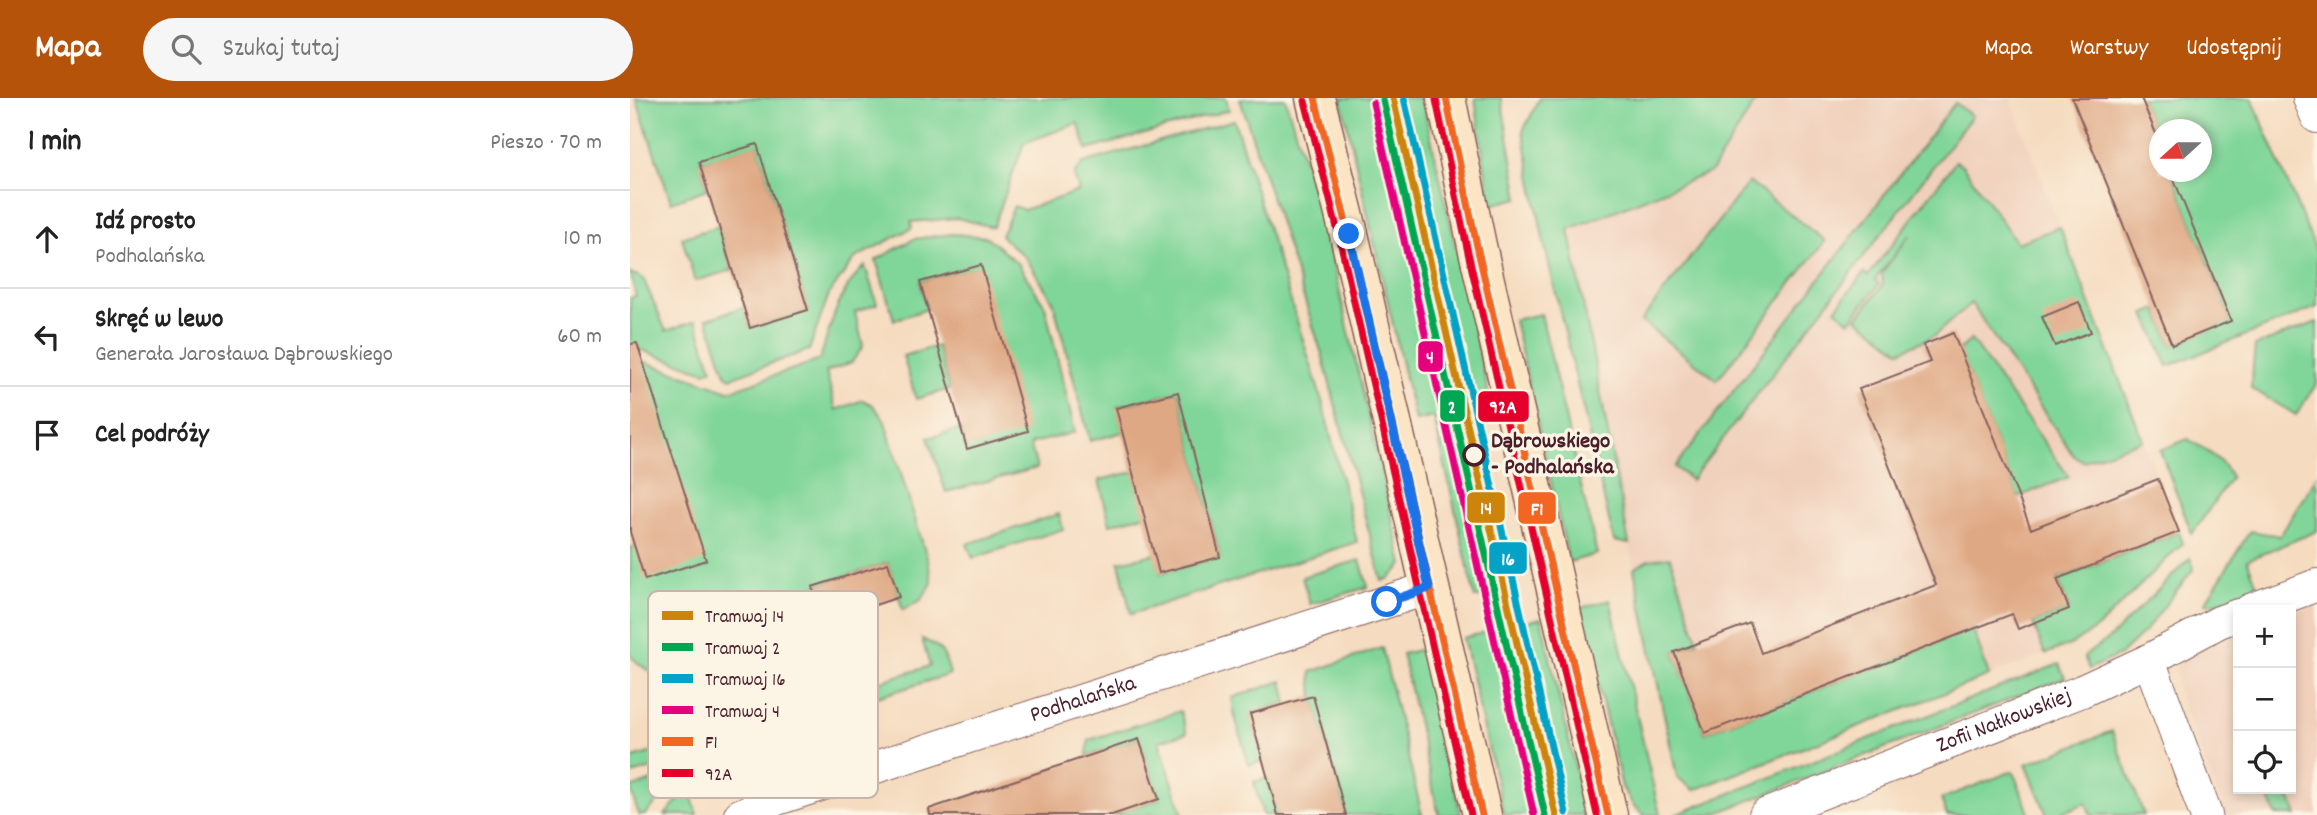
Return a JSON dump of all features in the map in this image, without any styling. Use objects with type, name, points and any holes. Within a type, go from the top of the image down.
[{"type":"main road","points":[[1315,98],[1349,234],[1482,815]]},
{"type":"main road","points":[[1446,98],[1477,246],[1608,815]]},
{"type":"street","points":[[2309,98],[2317,117]]},
{"type":"street","points":[[2263,605],[2317,585]]},
{"type":"street","name":"Podhalańska","points":[[878,766],[1429,588]]},
{"type":"street","name":"Zofii Nałkowskiej","points":[[1765,815],[2082,691],[2150,660],[2233,617]]},
{"type":"street","points":[[2150,660],[2206,815]]},
{"type":"street","name":"Podhalańska","points":[[740,815],[780,798]]},
{"type":"shaded area","points":[[1561,98],[2010,98],[2183,543],[2097,628],[2072,644],[1694,790],[1677,777],[1548,124]]},
{"type":"shaded area","points":[[2317,604],[2317,815],[2225,815],[2177,690],[2176,666],[2193,651],[2233,636],[2233,794],[2296,794],[2296,612]]},
{"type":"green space","points":[[636,98],[1226,98],[1229,110],[1087,150],[1078,123],[1024,143],[993,227],[957,218],[911,222],[912,228],[855,258],[829,294],[809,350],[730,378],[726,375],[707,319],[744,307],[750,328],[808,310],[757,145],[700,162],[707,189],[671,202]]},
{"type":"green space","points":[[1285,98],[1324,225],[1403,565],[1390,578],[1382,581],[1322,354],[1240,99]]},
{"type":"green space","points":[[1341,98],[1422,98],[1491,404],[1470,409],[1512,590],[1475,598],[1434,417],[1415,421]]},
{"type":"green space","points":[[1475,98],[1501,98],[1519,198],[1490,205]]},
{"type":"green space","points":[[1540,98],[1758,98],[1711,172],[1569,229],[1629,544],[1614,541],[1542,234],[1523,131]]},
{"type":"green space","points":[[2141,98],[2252,98],[2317,253],[2317,307],[2168,366],[2145,314],[2157,309],[2172,345],[2231,320],[2175,182],[2212,182],[2212,119],[2149,119]]},
{"type":"green space","points":[[1955,103],[1972,116],[1691,480],[1675,467]]},
{"type":"green space","points":[[1234,120],[1322,401],[1357,542],[1131,614],[1119,562],[1155,554],[1160,573],[1220,557],[1178,392],[1117,407],[1123,432],[1090,441],[1053,301],[1026,258],[1001,236],[1014,206],[1024,210],[1079,191],[1074,175],[1083,163]]},
{"type":"green space","points":[[1956,161],[1963,166],[2017,243],[2060,227],[2143,440],[2083,461],[2073,455],[1971,303],[1934,336],[1900,351],[1857,318],[1883,285],[1882,273],[1910,235],[1875,280],[1879,284],[1850,321],[1835,309],[1864,273],[1868,276]]},
{"type":"green space","points":[[1749,182],[1825,241],[1717,380],[1641,321]]},
{"type":"green space","points":[[719,226],[732,270],[695,281],[682,238]]},
{"type":"green space","points":[[952,234],[987,237],[1018,264],[1045,306],[1075,432],[1030,444],[1037,468],[946,492],[928,438],[961,429],[967,449],[981,266],[920,282],[927,309],[894,320],[876,260],[914,239]]},
{"type":"green space","points":[[865,266],[877,304],[855,312],[863,346],[852,362],[826,372],[836,410],[863,400],[873,405],[884,419],[928,561],[932,583],[921,600],[903,610],[888,563],[799,591],[648,591],[648,670],[646,669],[630,655],[630,548],[635,546],[630,357],[729,391],[814,362],[820,359],[842,297]]},
{"type":"green space","points":[[630,273],[643,278],[666,331],[696,321],[712,369],[705,372],[630,346],[630,298],[636,296]]},
{"type":"green space","points":[[1541,314],[1597,554],[1569,562],[1514,320]]},
{"type":"green space","points":[[2317,322],[2317,383],[2296,415],[2251,388],[2255,346]]},
{"type":"green space","points":[[1971,340],[2069,477],[2018,497],[1959,350]]},
{"type":"green space","points":[[938,346],[950,389],[916,399],[903,356]]},
{"type":"green space","points":[[2188,439],[2218,460],[2231,477],[2192,534],[2160,450]]},
{"type":"green space","points":[[1134,472],[1145,515],[1110,524],[1099,480]]},
{"type":"green space","points":[[2317,476],[2317,531],[2247,560],[2258,588],[2214,604],[2205,603],[2250,531],[2280,536]]},
{"type":"green space","points":[[1059,514],[1063,529],[973,558],[967,544]]},
{"type":"green space","points":[[2179,532],[2183,543],[2097,628],[2072,644],[2045,654],[2033,623],[2069,609],[2058,579]]},
{"type":"green space","points":[[1670,557],[1698,642],[1674,652],[1705,733],[1973,629],[1989,676],[1694,790],[1677,777],[1634,569],[1648,560]]},
{"type":"green space","points":[[2190,558],[2194,568],[2144,632],[2120,655],[2089,669],[2084,656],[2111,637]]},
{"type":"green space","points":[[1360,560],[1368,587],[1310,604],[1302,577]]},
{"type":"green space","points":[[1610,600],[1660,815],[1643,815],[1622,787],[1580,608]]},
{"type":"green space","points":[[1541,618],[1586,815],[1504,815],[1463,638]]},
{"type":"green space","points":[[922,639],[942,652],[950,674],[878,697],[878,682],[930,666]]},
{"type":"green space","points":[[1382,648],[1422,815],[1346,815],[1313,696],[1311,672]]},
{"type":"green space","points":[[1423,649],[1461,815],[1439,815],[1402,654]]},
{"type":"green space","points":[[2059,664],[2065,678],[1712,815],[1675,815]]},
{"type":"green space","points":[[1282,681],[1287,703],[1250,714],[1263,761],[1249,765],[1232,698]]},
{"type":"green space","points":[[1180,711],[1187,733],[1159,741],[1183,815],[1112,815],[1159,799],[1139,739],[1087,756],[1089,740]]},
{"type":"green space","points":[[2112,731],[2144,815],[2091,815],[2086,803],[2055,815],[2047,815],[2026,764]]},
{"type":"green space","points":[[648,753],[648,769],[630,775],[630,759]]},
{"type":"green space","points":[[2013,771],[2030,815],[1947,815],[1941,799]]},
{"type":"green space","points":[[1268,778],[1278,815],[1263,815],[1254,782]]},
{"type":"green space","points":[[648,783],[648,798],[661,798],[645,815],[639,815],[630,788]]},
{"type":"green space","points":[[2267,794],[2289,794],[2297,815],[2276,815]]},
{"type":"green space","points":[[680,798],[692,798],[697,815],[665,815]]},
{"type":"building","points":[[2072,98],[2141,98],[2150,119],[2149,182],[2175,182],[2231,321],[2172,345]]},
{"type":"building","points":[[757,144],[808,310],[750,328],[699,162]]},
{"type":"building","points":[[981,265],[1028,431],[967,449],[920,282]]},
{"type":"building","points":[[2079,302],[2091,332],[2055,346],[2042,317]]},
{"type":"building","points":[[1953,333],[2031,529],[2158,479],[2179,532],[2057,579],[2069,609],[2018,629],[2012,614],[1705,733],[1674,652],[1750,623],[1761,653],[1936,585],[1859,389],[1930,362],[1923,345]]},
{"type":"building","points":[[637,343],[706,560],[645,580],[630,532],[630,344]]},
{"type":"building","points":[[1178,392],[1220,557],[1159,573],[1116,408]]},
{"type":"building","points":[[888,563],[899,597],[878,604],[878,591],[813,591],[812,587]]},
{"type":"building","points":[[1313,696],[1346,815],[1278,815],[1250,714]]},
{"type":"building","points":[[1139,739],[1159,799],[1112,815],[930,815],[929,809]]},
{"type":"tram line","name":"14","points":[[1393,98],[1556,815]]},
{"type":"tram line","name":"16","points":[[1404,98],[1566,813]]},
{"type":"tram line","name":"2","points":[[1383,100],[1545,815]]},
{"type":"tram line","name":"4","points":[[1373,103],[1534,815]]},
{"type":"transit line","name":"F1","points":[[1315,98],[1349,234],[1482,815]]},
{"type":"transit line","name":"F1","points":[[1446,98],[1477,246],[1608,815]]},
{"type":"transit line","name":"92A","points":[[1436,100],[1467,248],[1597,815]]},
{"type":"transit line","name":"92A","points":[[1305,101],[1339,236],[1471,815]]},
{"type":"place","name":"Dąbrowskiego - Podhalańska","points":[[1474,455]]},
{"type":"route","points":[[1349,234],[1429,588],[1387,602]]}]
